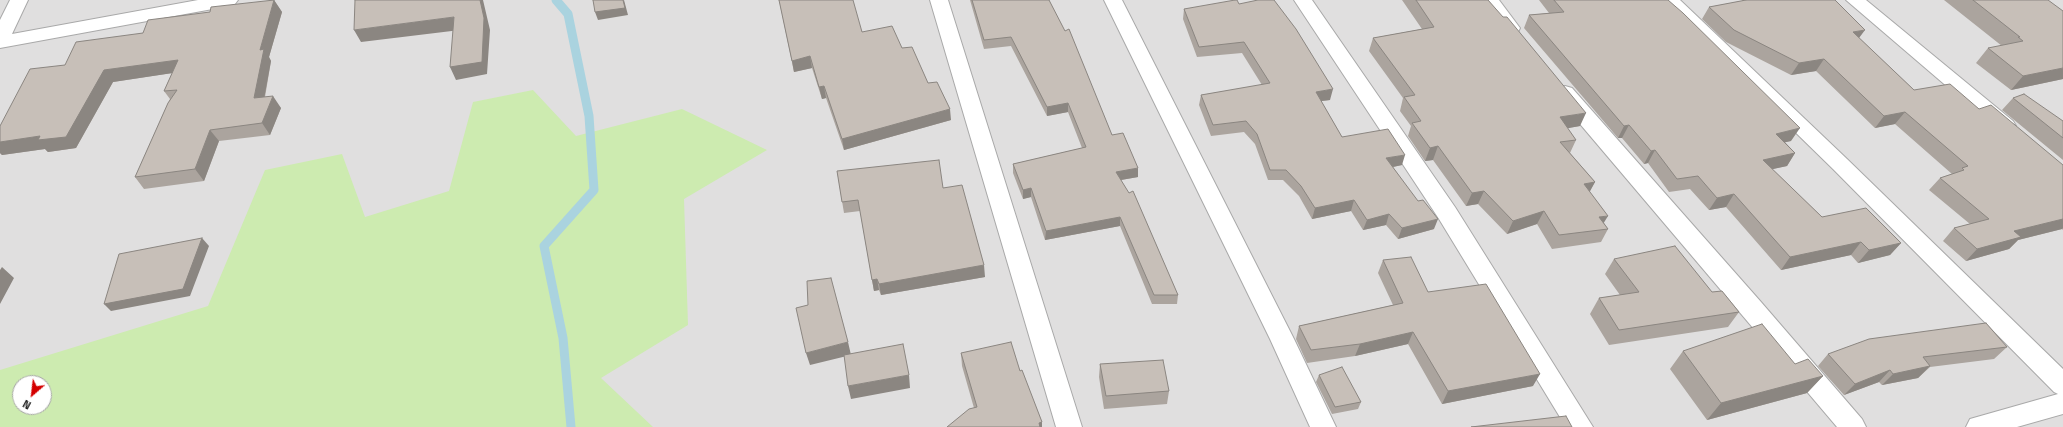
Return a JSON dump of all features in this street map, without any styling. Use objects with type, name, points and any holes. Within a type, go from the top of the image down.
[{"type":"street","points":[[0,40],[19,0]]},
{"type":"street","points":[[0,40],[229,0]]},
{"type":"street","points":[[939,0],[1070,427]]},
{"type":"street","points":[[1113,0],[1282,339],[1322,427]]},
{"type":"street","points":[[1303,0],[1446,213],[1580,427]]},
{"type":"street","points":[[1488,0],[1523,42]]},
{"type":"street","points":[[1669,0],[1840,164],[2063,385]]},
{"type":"street","points":[[1856,0],[2020,138]]},
{"type":"street","points":[[1553,79],[1753,309],[1853,427]]},
{"type":"street","points":[[1979,427],[2063,403]]},
{"type":"shaded area","points":[[0,0],[2063,0],[2063,427],[0,427]]},
{"type":"green space","points":[[533,90],[576,136],[682,109],[767,150],[684,199],[688,325],[601,378],[653,427],[0,427],[0,370],[208,306],[265,170],[342,154],[365,217],[449,191],[473,102]]},
{"type":"building","points":[[274,0],[260,50],[264,49],[254,98],[273,96],[262,123],[210,130],[195,169],[135,177],[168,103],[177,90],[164,91],[178,60],[104,70],[66,137],[38,140],[40,136],[0,142],[0,126],[30,69],[65,65],[76,42],[143,33],[148,20],[210,12],[211,7]]},
{"type":"building","points":[[355,0],[480,0],[484,18],[482,62],[450,67],[454,17],[354,30]]},
{"type":"building","points":[[593,0],[623,0],[625,8],[595,12]]},
{"type":"building","points":[[779,0],[853,0],[862,32],[892,26],[902,48],[912,47],[928,83],[937,82],[950,109],[842,139],[824,86],[819,87],[810,56],[792,61]]},
{"type":"building","points":[[972,0],[1049,0],[1065,31],[1069,29],[1112,135],[1123,133],[1138,168],[1116,172],[1129,193],[1133,191],[1178,295],[1154,295],[1120,217],[1046,231],[1031,188],[1023,190],[1013,164],[1086,147],[1068,103],[1047,107],[1011,37],[984,40]]},
{"type":"building","points":[[1237,0],[1239,4],[1258,0],[1274,0],[1296,29],[1333,89],[1316,92],[1342,137],[1388,129],[1405,155],[1386,158],[1418,201],[1423,200],[1438,219],[1402,228],[1389,214],[1367,220],[1354,200],[1315,208],[1301,186],[1286,170],[1270,170],[1257,134],[1246,121],[1213,125],[1201,95],[1270,83],[1244,42],[1199,47],[1184,9]]},
{"type":"building","points":[[1416,0],[1488,0],[1503,17],[1507,17],[1586,113],[1560,117],[1576,140],[1560,142],[1595,182],[1584,184],[1608,216],[1599,217],[1608,229],[1559,235],[1544,211],[1513,221],[1484,191],[1472,193],[1438,146],[1430,148],[1412,123],[1421,121],[1404,97],[1415,95],[1373,38],[1434,27]]},
{"type":"building","points":[[1554,0],[1668,0],[1800,128],[1776,134],[1795,153],[1763,160],[1822,217],[1866,208],[1901,243],[1869,250],[1861,242],[1790,257],[1734,194],[1717,198],[1698,176],[1677,179],[1655,150],[1651,151],[1629,125],[1624,126],[1529,15],[1564,12]]},
{"type":"building","points":[[1746,0],[1835,0],[1865,30],[1853,32],[1914,90],[1950,84],[1979,109],[1991,105],[2063,165],[2063,219],[2014,231],[2021,237],[1977,249],[1954,228],[1989,219],[1940,178],[1964,170],[1962,168],[1968,166],[1905,112],[1884,116],[1824,59],[1799,63],[1734,30],[1709,7]]},
{"type":"building","points":[[1973,0],[2048,0],[2063,11],[2063,68],[2023,76],[1988,48],[2023,41]]},
{"type":"building","points":[[2024,94],[2063,121],[2063,138],[2013,98]]},
{"type":"building","points":[[939,160],[943,188],[962,185],[984,265],[879,284],[877,279],[872,280],[858,200],[842,202],[837,171]]},
{"type":"building","points":[[202,238],[183,289],[104,304],[119,254]]},
{"type":"building","points":[[1675,246],[1712,292],[1722,291],[1739,312],[1619,330],[1599,298],[1639,292],[1614,259]]},
{"type":"building","points":[[1411,257],[1428,292],[1486,284],[1540,374],[1448,391],[1413,332],[1360,344],[1311,350],[1299,326],[1403,303],[1383,260]]},
{"type":"building","points":[[831,278],[848,342],[806,353],[796,308],[808,305],[807,281]]},
{"type":"building","points":[[1986,323],[2007,347],[1923,357],[1930,366],[1893,374],[1890,370],[1855,384],[1828,354],[1869,339]]},
{"type":"building","points":[[1762,324],[1795,364],[1808,359],[1823,376],[1721,403],[1683,351]]},
{"type":"building","points":[[1011,342],[1020,371],[1022,370],[1042,422],[1039,423],[1040,427],[947,427],[969,409],[977,407],[961,353]]},
{"type":"building","points":[[903,344],[909,375],[848,386],[844,355]]},
{"type":"building","points":[[1163,360],[1169,391],[1106,396],[1100,364]]},
{"type":"building","points":[[1342,367],[1361,402],[1335,407],[1319,375]]},
{"type":"building","points":[[1566,416],[1572,427],[1471,427]]},
{"type":"waterway","points":[[556,0],[568,14],[589,116],[594,190],[544,246],[563,338],[571,427]]}]
